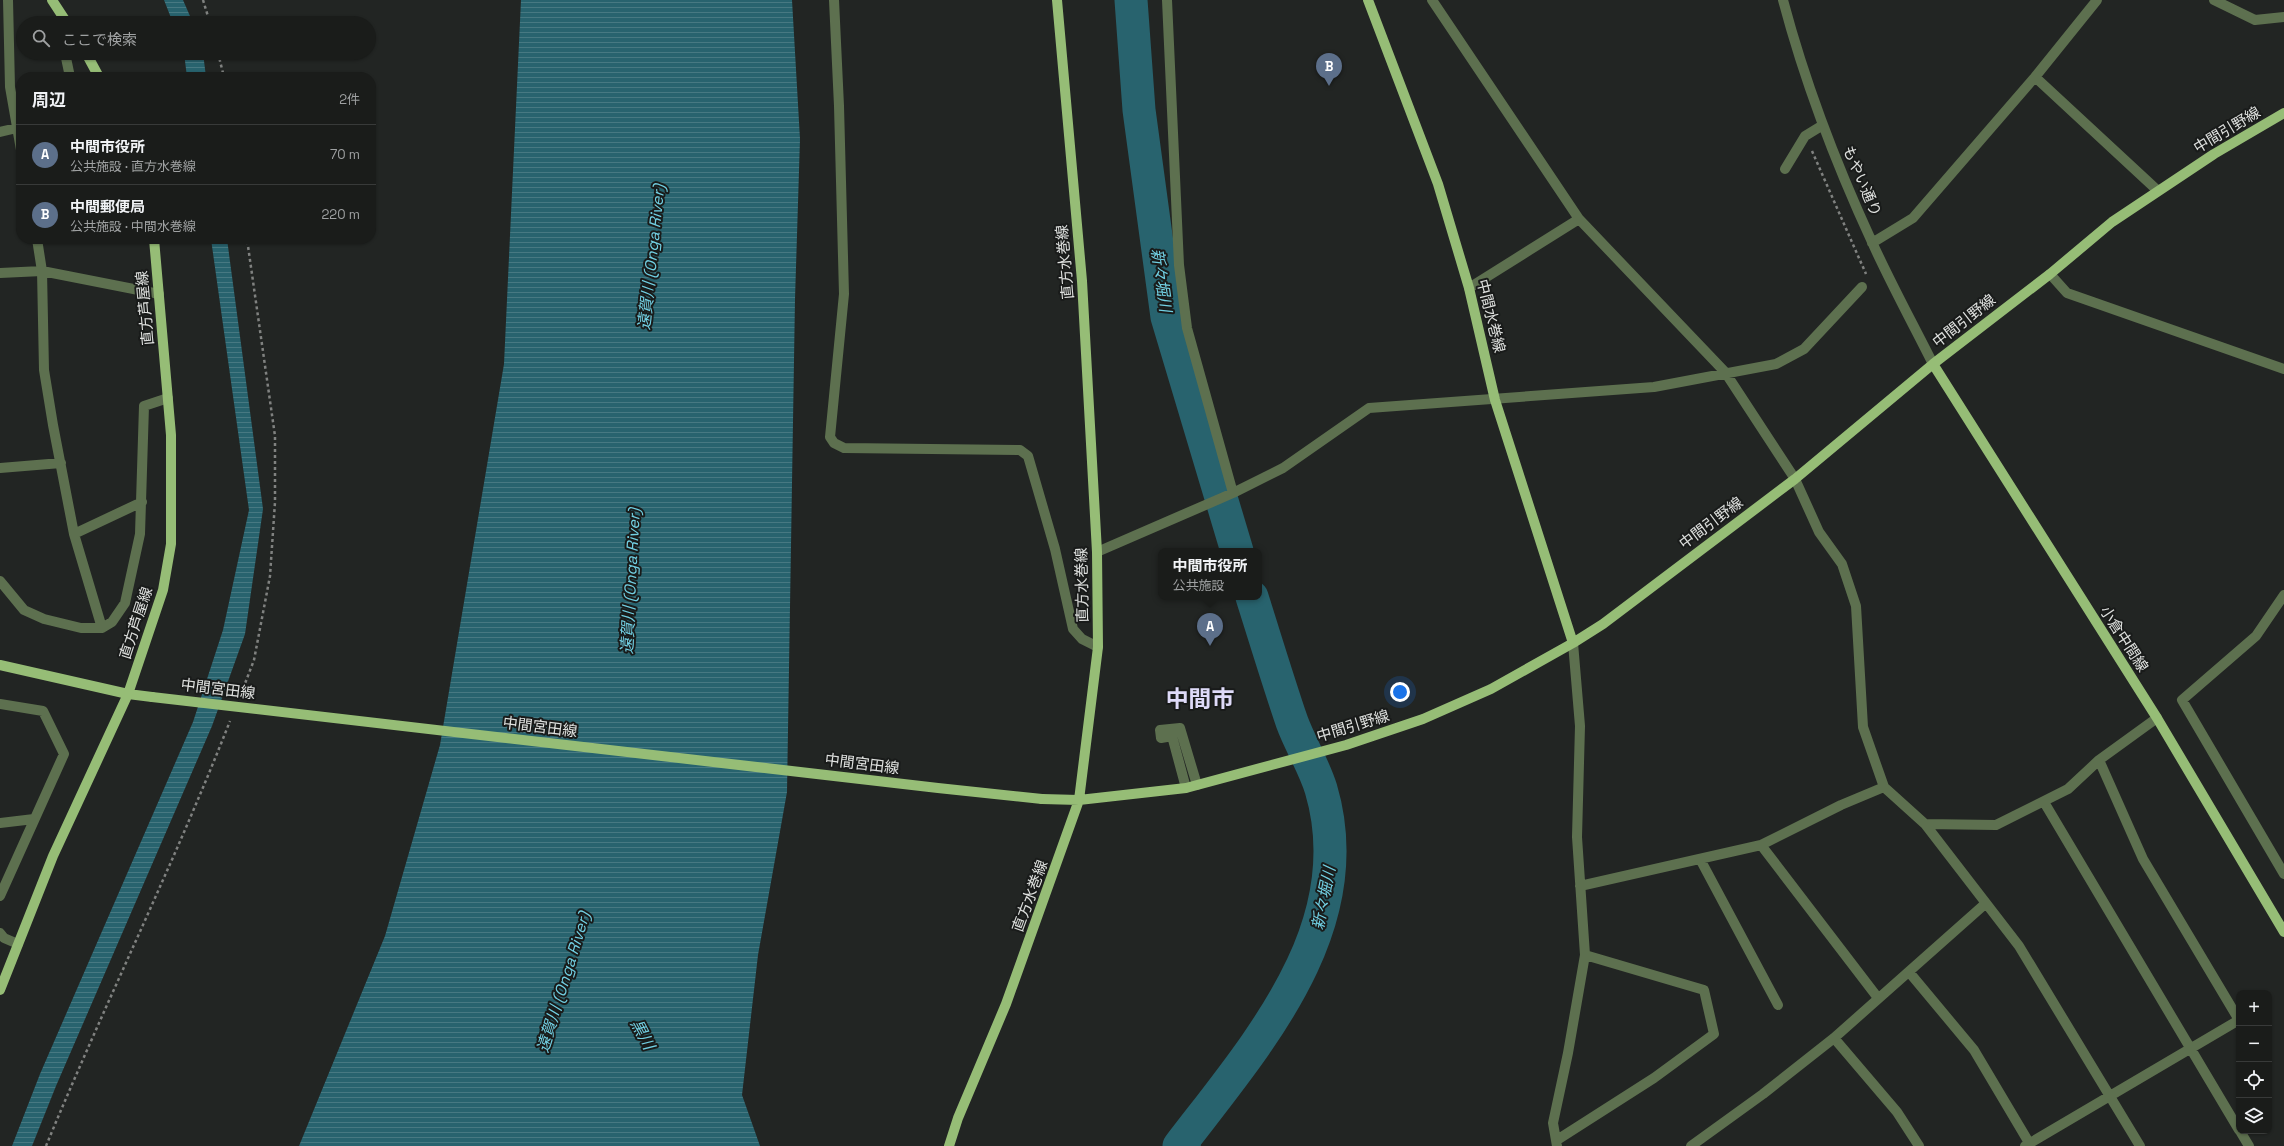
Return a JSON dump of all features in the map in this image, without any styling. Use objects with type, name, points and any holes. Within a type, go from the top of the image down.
[{"type":"main road","points":[[52,0],[62,16]]},
{"type":"main road","name":"直方水巻線","points":[[949,1146],[958,1118],[1006,1004],[1079,800],[1098,647],[1097,552],[1082,280],[1057,0]]},
{"type":"main road","name":"中間水巻線","points":[[1368,0],[1438,184],[1469,288],[1495,400],[1573,643]]},
{"type":"main road","points":[[90,60],[96,72]]},
{"type":"main road","name":"中間引野線","points":[[1079,800],[1186,788],[1346,745],[1423,719],[1491,689],[1573,643],[1603,624],[1795,479],[1933,364],[2050,274],[2112,222],[2157,190],[2214,154],[2284,113]]},
{"type":"main road","name":"直方芦屋線","points":[[0,990],[53,856],[128,694],[163,590],[171,544],[171,435],[154,244]]},
{"type":"main road","name":"小倉中間線","points":[[1933,364],[2157,718],[2284,932]]},
{"type":"main road","name":"中間宮田線","points":[[0,665],[128,694],[914,786],[1042,799],[1079,800]]},
{"type":"street","points":[[8,0],[4,31],[10,87],[16,114]]},
{"type":"street","points":[[834,0],[839,106],[844,294],[830,437],[834,443],[844,448],[1020,450],[1028,456],[1055,549],[1072,629],[1082,639],[1098,647]]},
{"type":"street","points":[[1167,0],[1179,265],[1187,328],[1233,493]]},
{"type":"street","points":[[1432,0],[1579,220],[1725,372],[1795,479],[1819,532],[1842,564],[1856,606],[1863,727],[1884,787],[1925,824],[1985,904],[2019,946],[2140,1146]]},
{"type":"street","name":"もやい通り","points":[[1783,0],[1823,125],[1872,244],[1933,364]]},
{"type":"street","points":[[1872,244],[1913,218],[2035,77],[2097,0]]},
{"type":"street","points":[[2214,0],[2255,20],[2284,17]]},
{"type":"street","points":[[66,60],[69,72]]},
{"type":"street","points":[[2035,77],[2157,190]]},
{"type":"street","points":[[1785,169],[1805,136],[1823,125]]},
{"type":"street","points":[[0,132],[16,128]]},
{"type":"street","points":[[1469,288],[1579,220]]},
{"type":"street","points":[[38,244],[42,271],[44,370],[74,534],[102,628]]},
{"type":"street","points":[[0,273],[42,271],[159,294]]},
{"type":"street","points":[[2050,274],[2067,293],[2284,369]]},
{"type":"street","points":[[1097,552],[1233,493],[1283,468],[1369,408],[1495,400],[1654,387],[1725,372],[1776,364],[1804,349],[1862,287]]},
{"type":"street","points":[[0,580],[24,610],[44,619],[81,628],[102,628],[112,622],[125,603],[140,534],[144,406],[168,398]]},
{"type":"street","points":[[0,468],[61,464]]},
{"type":"street","points":[[74,534],[142,502]]},
{"type":"street","points":[[2284,595],[2256,636],[2182,700],[2284,874]]},
{"type":"street","points":[[1573,643],[1580,726],[1577,837],[1585,955],[1568,1053],[1553,1123],[1557,1143],[1654,1078],[1714,1034],[1704,990],[1585,955]]},
{"type":"street","points":[[0,704],[44,710],[64,754],[0,896]]},
{"type":"street","points":[[1925,824],[1996,825],[2068,789],[2099,760],[2157,718]]},
{"type":"street","points":[[1186,788],[1172,736],[1161,738],[1160,730],[1180,728],[1197,785]]},
{"type":"street","points":[[2099,760],[2143,858],[2236,1015]]},
{"type":"street","points":[[1580,886],[1761,845],[1884,787]]},
{"type":"street","points":[[2044,802],[2236,1125]]},
{"type":"street","points":[[0,823],[34,819]]},
{"type":"street","points":[[1761,845],[1878,998]]},
{"type":"street","points":[[1700,859],[1778,1005]]},
{"type":"street","points":[[1691,1146],[1764,1094],[1834,1038],[1985,904]]},
{"type":"street","points":[[0,933],[4,938],[18,944]]},
{"type":"street","points":[[1909,972],[1974,1050],[2028,1145],[2236,1022]]},
{"type":"street","points":[[1834,1038],[1897,1112],[1919,1146]]},
{"type":"street","points":[[2242,1134],[2249,1146]]},
{"type":"path","points":[[203,0],[208,16]]},
{"type":"path","points":[[220,60],[223,72]]},
{"type":"path","points":[[1805,136],[1869,280],[1862,287]]},
{"type":"water","points":[[164,0],[183,0],[190,16],[170,16]]},
{"type":"water","points":[[521,0],[792,0],[800,139],[795,299],[787,792],[758,955],[742,1095],[760,1146],[299,1146],[385,936],[440,745],[504,364]]},
{"type":"water","points":[[185,60],[204,60],[205,72],[186,72]]},
{"type":"water","points":[[212,244],[228,244],[263,509],[245,634],[212,726],[56,1086],[32,1146],[12,1146],[40,1074],[193,722],[223,630],[249,510]]},
{"type":"waterway","name":"新々堀川","points":[[1131,0],[1139,110],[1167,317],[1236,548]]},
{"type":"waterway","name":"新々堀川","points":[[1179,1146],[1240,1067],[1269,1025],[1295,981],[1315,936],[1327,889],[1330,840],[1321,789],[1315,772],[1292,722],[1253,600]]},
{"type":"waterway","points":[[1189,1133],[1198,1146]]},
{"type":"place","name":"中間郵便局","points":[[1329,86]]},
{"type":"place","name":"中間市役所","points":[[1210,646]]},
{"type":"district","name":"中間市","points":[[1200,699]]},
{"type":"water label","name":"遠賀川 (Onga River)","points":[[651,257]]},
{"type":"water label","name":"遠賀川 (Onga River)","points":[[630,581]]},
{"type":"water label","name":"遠賀川 (Onga River)","points":[[563,982]]},
{"type":"water label","name":"黒川","points":[[643,1034]]}]
